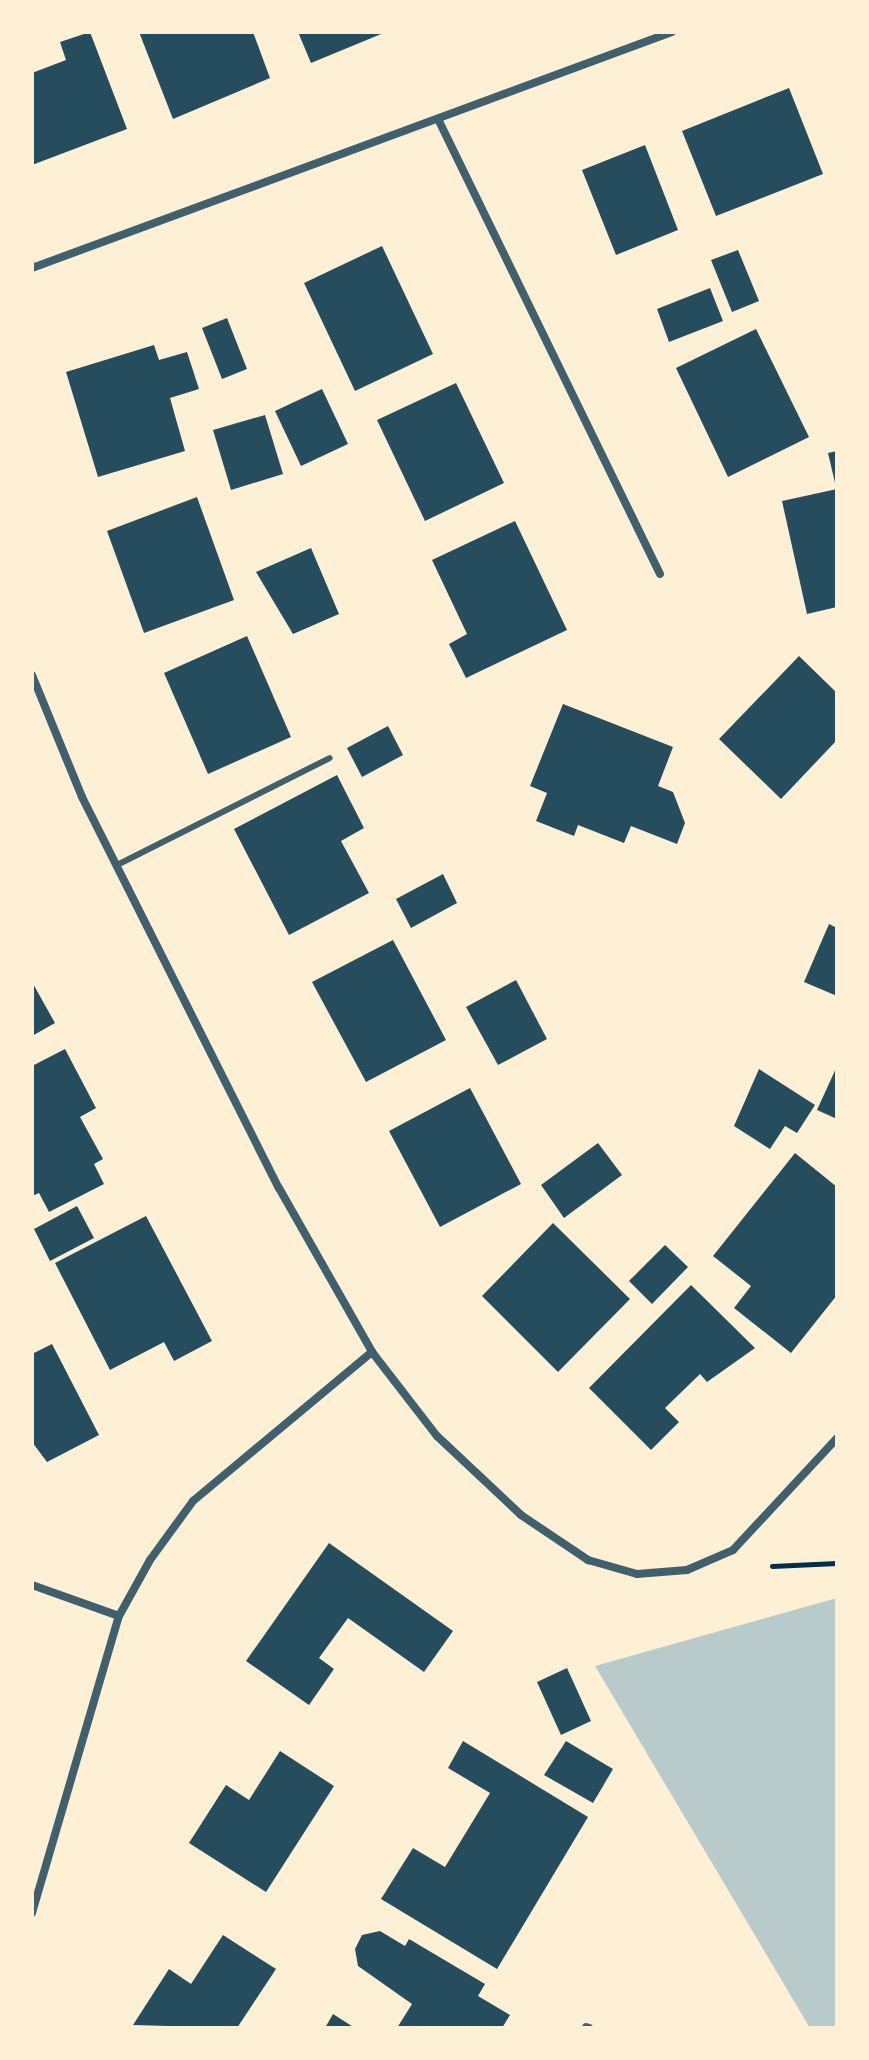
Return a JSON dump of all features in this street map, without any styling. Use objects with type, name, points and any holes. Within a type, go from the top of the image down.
[{"type":"street","points":[[32,268],[439,121],[672,32]]},
{"type":"street","points":[[439,121],[660,574]]},
{"type":"street","points":[[32,675],[117,865],[279,1188],[372,1352],[437,1436],[521,1515],[588,1560],[637,1574],[687,1570],[733,1550],[837,1438]]},
{"type":"street","points":[[32,1913],[119,1616],[193,1501],[372,1352]]},
{"type":"street","points":[[32,1585],[119,1616]]},
{"type":"lane","points":[[117,865],[330,758]]},
{"type":"shaded area","points":[[837,1598],[837,2028],[810,2028],[595,1666]]},
{"type":"building","points":[[90,32],[127,129],[32,165],[32,73],[66,60],[60,42]]},
{"type":"building","points":[[139,32],[253,32],[270,78],[173,119]]},
{"type":"building","points":[[298,32],[386,32],[311,63]]},
{"type":"building","points":[[789,88],[823,174],[716,216],[682,131]]},
{"type":"building","points":[[645,145],[678,230],[616,255],[582,170]]},
{"type":"building","points":[[382,246],[433,354],[355,391],[304,283]]},
{"type":"building","points":[[738,250],[759,301],[732,312],[711,260]]},
{"type":"building","points":[[710,288],[723,321],[669,342],[657,309]]},
{"type":"building","points":[[227,318],[247,369],[222,379],[202,328]]},
{"type":"building","points":[[756,329],[809,437],[728,477],[676,368]]},
{"type":"building","points":[[154,345],[159,360],[187,352],[199,389],[170,398],[185,451],[98,477],[66,372]]},
{"type":"building","points":[[456,383],[504,483],[425,521],[377,420]]},
{"type":"building","points":[[322,389],[348,444],[301,466],[275,411]]},
{"type":"building","points":[[265,415],[283,474],[231,490],[213,430]]},
{"type":"building","points":[[837,451],[837,487],[836,487],[828,453]]},
{"type":"building","points":[[837,489],[837,607],[807,614],[782,501]]},
{"type":"building","points":[[197,497],[234,600],[144,633],[107,531]]},
{"type":"building","points":[[515,521],[567,630],[466,678],[449,644],[467,634],[432,560]]},
{"type":"building","points":[[311,548],[339,614],[293,634],[256,572]]},
{"type":"building","points":[[247,636],[291,737],[208,774],[164,673]]},
{"type":"building","points":[[799,656],[837,693],[837,740],[781,799],[719,739]]},
{"type":"building","points":[[563,704],[673,747],[658,786],[673,792],[685,823],[677,844],[631,826],[624,843],[578,825],[574,836],[536,821],[547,793],[530,786]]},
{"type":"building","points":[[388,726],[403,755],[362,777],[347,748]]},
{"type":"building","points":[[337,775],[364,828],[341,841],[369,893],[289,935],[234,829]]},
{"type":"building","points":[[443,874],[457,903],[411,928],[396,899]]},
{"type":"building","points":[[829,924],[837,928],[837,996],[804,982]]},
{"type":"building","points":[[393,940],[446,1040],[366,1082],[312,982]]},
{"type":"building","points":[[516,980],[547,1039],[498,1065],[466,1007]]},
{"type":"building","points":[[32,982],[55,1023],[32,1036]]},
{"type":"building","points":[[65,1049],[96,1108],[80,1117],[103,1159],[94,1164],[104,1184],[49,1212],[39,1193],[32,1196],[32,1066]]},
{"type":"building","points":[[837,1066],[837,1119],[817,1110]]},
{"type":"building","points":[[759,1069],[815,1105],[797,1133],[785,1126],[770,1149],[734,1126]]},
{"type":"building","points":[[470,1088],[521,1184],[440,1227],[389,1131]]},
{"type":"building","points":[[598,1143],[622,1175],[564,1218],[541,1185]]},
{"type":"building","points":[[795,1153],[837,1187],[837,1295],[791,1353],[734,1308],[751,1286],[713,1256]]},
{"type":"building","points":[[77,1206],[94,1238],[50,1261],[34,1229]]},
{"type":"building","points":[[146,1216],[212,1341],[174,1361],[164,1342],[110,1370],[55,1263]]},
{"type":"building","points":[[553,1223],[630,1299],[558,1372],[482,1296]]},
{"type":"building","points":[[665,1245],[688,1267],[652,1304],[629,1281]]},
{"type":"building","points":[[691,1285],[755,1348],[707,1382],[700,1374],[665,1408],[679,1422],[651,1450],[589,1388]]},
{"type":"building","points":[[52,1344],[99,1435],[47,1462],[32,1442],[32,1354]]},
{"type":"building","points":[[329,1543],[453,1631],[424,1672],[348,1618],[319,1658],[334,1669],[309,1705],[246,1661]]},
{"type":"building","points":[[567,1668],[591,1721],[561,1735],[537,1682]]},
{"type":"building","points":[[463,1741],[588,1817],[497,1969],[381,1899],[413,1848],[445,1867],[490,1793],[448,1768]]},
{"type":"building","points":[[566,1741],[613,1769],[593,1803],[544,1775]]},
{"type":"building","points":[[280,1751],[334,1786],[266,1892],[189,1843],[226,1785],[249,1800]]},
{"type":"building","points":[[380,1931],[405,1946],[409,1939],[485,1984],[478,1996],[510,2015],[502,2028],[397,2028],[412,2004],[358,1966],[355,1949],[362,1935]]},
{"type":"building","points":[[223,1935],[276,1969],[237,2028],[133,2025],[169,1969],[191,1984]]},
{"type":"building","points":[[333,2014],[355,2028],[325,2028]]}]
